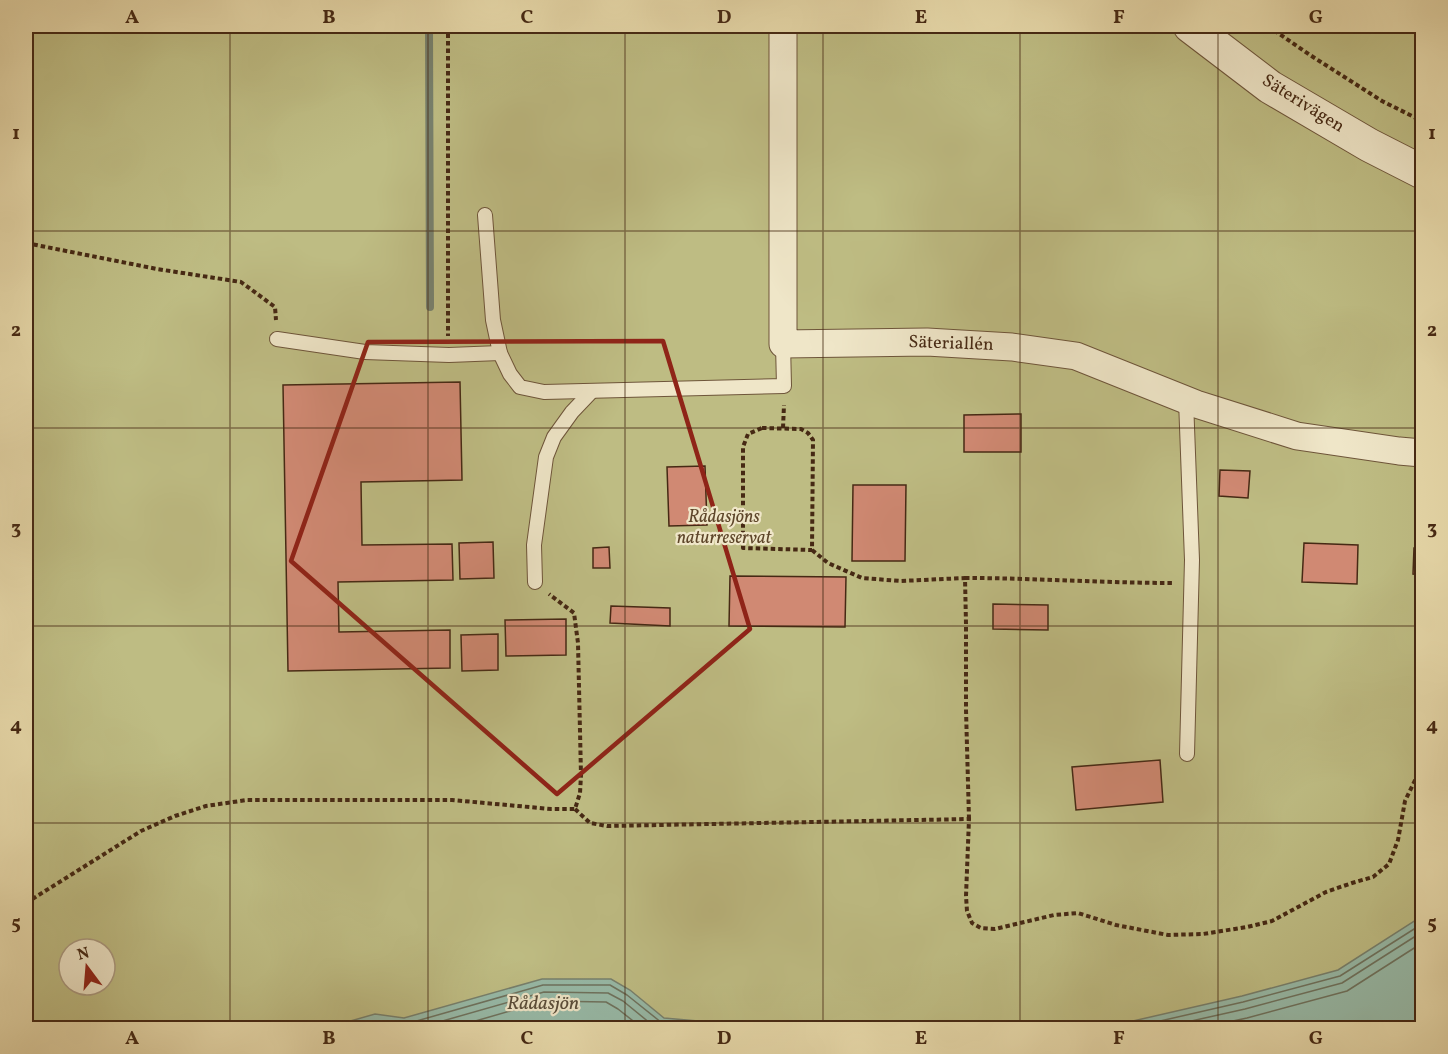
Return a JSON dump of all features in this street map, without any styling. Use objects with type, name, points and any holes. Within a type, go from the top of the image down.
[{"type":"street","points":[[783,26],[783,344]]},
{"type":"street","name":"Säterivägen","points":[[1190,26],[1270,87],[1369,145],[1422,172]]},
{"type":"street","name":"Säteriallén","points":[[783,344],[927,342],[1012,347],[1076,356],[1186,400],[1298,436],[1422,453]]},
{"type":"lane","points":[[485,215],[493,320],[501,353],[510,374],[520,387],[544,392],[784,386],[783,344]]},
{"type":"lane","points":[[277,339],[365,352],[449,355],[501,353]]},
{"type":"lane","points":[[535,582],[534,545],[546,457],[554,437],[572,412],[592,391]]},
{"type":"lane","points":[[1186,400],[1192,560],[1187,754]]},
{"type":"path","points":[[448,26],[449,355]]},
{"type":"path","points":[[1269,26],[1382,101],[1422,121]]},
{"type":"path","points":[[26,243],[157,269],[241,282],[275,307],[277,339]]},
{"type":"path","points":[[812,550],[813,440],[801,429],[762,428],[748,434],[743,447],[743,548],[812,550],[828,563],[862,578],[901,581],[1026,578],[1191,583]]},
{"type":"path","points":[[965,578],[969,819],[966,896],[967,912],[972,923],[981,928],[996,929],[1054,915],[1078,914],[1116,925],[1168,935],[1203,934],[1272,921],[1326,892],[1373,878],[1389,864],[1398,840],[1405,801],[1422,766]]},
{"type":"path","points":[[535,582],[574,613],[578,643],[581,775],[580,794],[575,809]]},
{"type":"path","points":[[26,903],[141,831],[206,806],[247,800],[452,800],[575,809],[590,823],[607,826],[969,819]]},
{"type":"path","points":[[26,897],[31,899]]},
{"type":"highlighted area","points":[[663,341],[750,629],[557,794],[291,561],[368,342]]},
{"type":"green space","name":"Rådasjöns naturreservat","points":[[26,26],[1422,26],[1422,1028],[26,1028]]},
{"type":"water","points":[[1422,916],[1422,1028],[990,1028],[1133,1021],[1242,996],[1338,970]]},
{"type":"water","name":"Rådasjön","points":[[542,979],[611,979],[630,990],[664,1018],[760,1028],[326,1028],[375,1014],[404,1018]]},
{"type":"building","points":[[460,382],[462,480],[361,482],[362,545],[452,544],[453,580],[338,582],[339,632],[450,630],[450,668],[288,671],[283,385]]},
{"type":"building","points":[[1021,414],[1021,452],[964,452],[964,415]]},
{"type":"building","points":[[705,466],[707,525],[669,526],[667,467]]},
{"type":"building","points":[[1220,470],[1250,471],[1248,498],[1219,496]]},
{"type":"building","points":[[853,485],[906,485],[905,561],[852,561]]},
{"type":"building","points":[[493,542],[494,578],[460,579],[459,543]]},
{"type":"building","points":[[1304,543],[1358,545],[1357,584],[1302,582]]},
{"type":"building","points":[[609,547],[610,568],[593,568],[593,548]]},
{"type":"building","points":[[1414,548],[1422,548],[1422,575],[1413,574]]},
{"type":"building","points":[[730,576],[846,577],[845,627],[729,626]]},
{"type":"building","points":[[993,604],[1048,605],[1048,630],[993,629]]},
{"type":"building","points":[[611,606],[670,608],[670,626],[610,623]]},
{"type":"building","points":[[566,619],[566,655],[506,656],[505,620]]},
{"type":"building","points":[[498,634],[498,670],[462,671],[461,635]]},
{"type":"building","points":[[1160,760],[1163,802],[1076,810],[1072,767]]},
{"type":"waterway","points":[[429,26],[430,307]]}]
